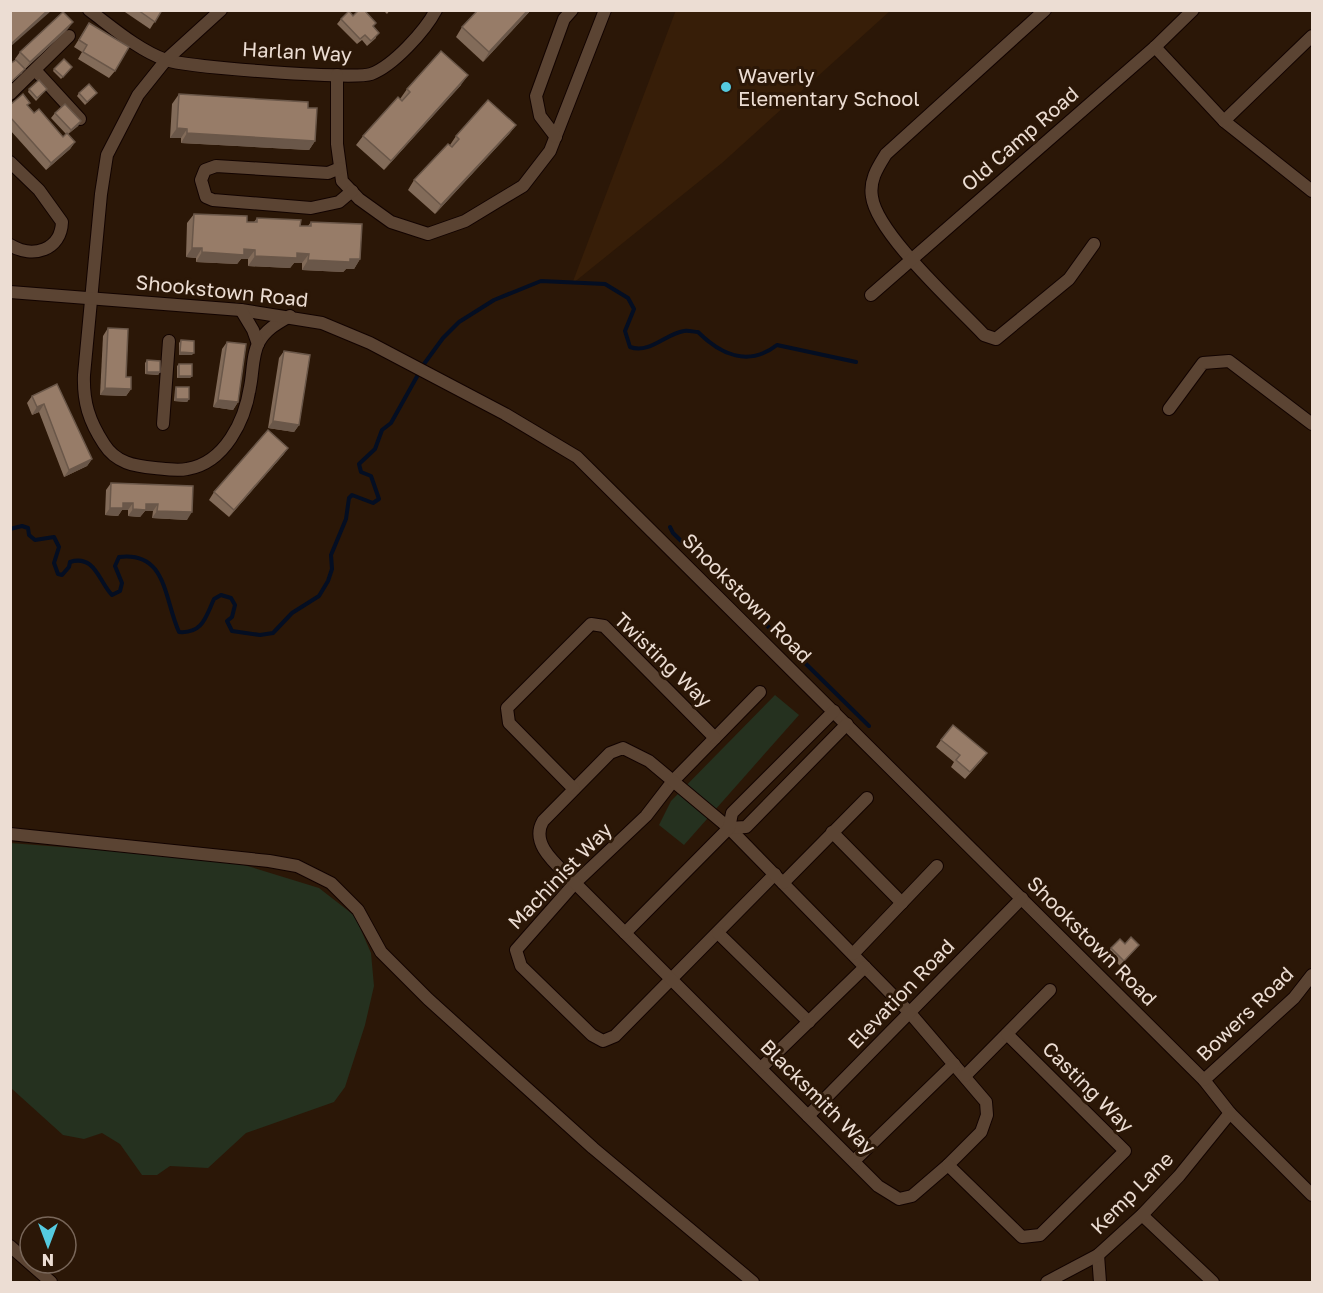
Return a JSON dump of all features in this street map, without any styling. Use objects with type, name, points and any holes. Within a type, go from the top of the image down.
[{"type":"street","points":[[88,10],[138,45],[166,60]]},
{"type":"street","points":[[221,10],[166,60],[138,95],[107,155],[90,297],[84,375],[85,407],[91,424],[108,450],[124,462],[138,466],[189,469],[213,457],[239,428],[250,390],[258,344],[273,325],[290,316]]},
{"type":"street","name":"Harlan Way","points":[[166,60],[337,75],[370,74],[389,64],[430,22],[436,10]]},
{"type":"street","points":[[556,137],[540,116],[536,96],[564,19],[572,10]]},
{"type":"street","points":[[337,75],[337,144],[342,181],[391,222],[428,234],[465,221],[523,186],[550,151],[605,10]]},
{"type":"street","points":[[1045,10],[886,154],[876,170],[872,196],[876,213],[913,260],[984,335],[996,339],[1069,279],[1094,244]]},
{"type":"street","name":"Old Camp Road","points":[[871,295],[1193,10]]},
{"type":"street","points":[[10,94],[69,36]]},
{"type":"street","points":[[1224,121],[1312,36]]},
{"type":"street","points":[[1155,46],[1224,121],[1312,191]]},
{"type":"street","points":[[36,70],[80,119]]},
{"type":"street","points":[[10,162],[39,190],[62,222],[59,238],[47,249],[28,251],[10,244]]},
{"type":"street","points":[[340,168],[328,173],[216,166],[205,170],[201,180],[206,197],[213,201],[327,207],[339,202],[352,191]]},
{"type":"street","name":"Shookstown Road","points":[[10,292],[241,310],[290,316],[322,323],[369,343],[470,396],[577,457],[1204,1080],[1230,1113],[1312,1195]]},
{"type":"street","points":[[241,310],[258,344]]},
{"type":"street","points":[[163,424],[169,341]]},
{"type":"street","points":[[1169,409],[1203,363],[1229,362],[1312,424]]},
{"type":"street","name":"Twisting Way","points":[[574,789],[508,723],[507,708],[591,624],[604,626],[715,738]]},
{"type":"street","name":"Machinist Way","points":[[760,692],[673,781],[646,816],[575,883],[516,950],[521,966],[592,1035],[603,1041],[615,1036],[718,933],[867,798]]},
{"type":"street","points":[[625,933],[729,828],[732,813],[834,711]]},
{"type":"street","points":[[729,828],[746,827],[847,724]]},
{"type":"street","name":"Blacksmith Way","points":[[623,748],[649,761],[673,781],[729,828],[779,878],[910,1013],[986,1102],[987,1115],[981,1132],[912,1196],[899,1199],[878,1186],[575,883],[549,856],[538,837],[543,821],[610,753],[623,748]]},
{"type":"street","points":[[832,832],[902,903]]},
{"type":"street","points":[[10,834],[269,861],[297,866],[331,883],[358,910],[381,952],[428,999],[593,1148],[753,1282]]},
{"type":"street","points":[[853,954],[937,866]]},
{"type":"street","name":"Elevation Road","points":[[808,1116],[1022,898]]},
{"type":"street","points":[[718,933],[809,1022]]},
{"type":"street","points":[[761,1068],[865,967]]},
{"type":"street","name":"Bowers Road","points":[[1204,1080],[1294,998],[1312,975]]},
{"type":"street","points":[[965,1076],[1050,990]]},
{"type":"street","name":"Casting Way","points":[[948,1165],[1022,1237],[1040,1235],[1125,1151],[1007,1034]]},
{"type":"street","points":[[854,1161],[954,1064]]},
{"type":"street","name":"Kemp Lane","points":[[1047,1282],[1098,1255],[1142,1215],[1179,1176],[1230,1113]]},
{"type":"street","points":[[1142,1215],[1213,1282]]},
{"type":"street","points":[[10,1246],[51,1282]]},
{"type":"street","points":[[1098,1255],[1100,1282]]},
{"type":"shaded area","name":"Waverly Elementary School","points":[[676,10],[890,11],[722,163],[572,284]]},
{"type":"green space","points":[[775,695],[799,715],[684,845],[659,825],[671,801]]},
{"type":"green space","points":[[10,843],[153,854],[241,864],[319,888],[355,916],[371,953],[374,986],[365,1025],[345,1087],[334,1102],[246,1133],[208,1168],[170,1166],[157,1175],[142,1175],[120,1144],[102,1133],[84,1139],[63,1135],[11,1088]]},
{"type":"building","points":[[10,10],[48,10],[12,43],[10,42]]},
{"type":"building","points":[[138,10],[162,10],[155,22]]},
{"type":"building","points":[[359,10],[364,10],[376,23],[373,26],[379,33],[371,41],[365,35],[360,39],[341,19],[349,11],[353,16]]},
{"type":"building","points":[[478,10],[528,10],[489,52],[462,27]]},
{"type":"building","points":[[63,12],[73,22],[30,62],[20,52]]},
{"type":"building","points":[[89,23],[129,47],[115,71],[83,52],[87,45],[79,40]]},
{"type":"building","points":[[441,51],[468,75],[391,161],[363,136],[398,97],[402,101],[410,92],[407,89]]},
{"type":"building","points":[[64,59],[72,67],[63,77],[54,69]]},
{"type":"building","points":[[16,60],[25,69],[10,83],[10,64]]},
{"type":"building","points":[[39,80],[47,89],[37,98],[29,89]]},
{"type":"building","points":[[89,84],[97,93],[87,102],[79,93]]},
{"type":"building","points":[[23,94],[30,103],[27,105],[34,113],[39,109],[63,137],[67,133],[75,142],[51,163],[10,117],[10,105]]},
{"type":"building","points":[[179,94],[308,102],[308,108],[317,108],[315,141],[187,133],[187,129],[177,128]]},
{"type":"building","points":[[488,100],[516,125],[441,205],[414,180],[448,144],[452,147],[459,139],[456,136]]},
{"type":"building","points":[[65,104],[81,121],[71,130],[55,113]]},
{"type":"building","points":[[194,214],[247,216],[247,222],[257,222],[257,218],[301,220],[300,226],[311,226],[311,222],[362,224],[360,259],[350,259],[350,262],[308,260],[309,254],[297,253],[297,258],[255,256],[255,250],[244,249],[244,255],[202,252],[202,248],[192,248]]},
{"type":"building","points":[[108,328],[128,329],[126,377],[131,377],[131,389],[105,388]]},
{"type":"building","points":[[181,340],[194,341],[194,353],[180,352]]},
{"type":"building","points":[[227,342],[246,344],[238,402],[218,400]]},
{"type":"building","points":[[284,351],[310,355],[299,425],[273,421]]},
{"type":"building","points":[[147,360],[160,361],[160,372],[147,372]]},
{"type":"building","points":[[179,364],[192,364],[192,376],[179,376]]},
{"type":"building","points":[[57,384],[92,459],[69,470],[44,404],[37,407],[32,396]]},
{"type":"building","points":[[176,387],[189,387],[189,399],[176,399]]},
{"type":"building","points":[[268,430],[288,448],[234,510],[214,492]]},
{"type":"building","points":[[111,483],[193,486],[192,512],[157,511],[158,504],[146,504],[146,510],[133,509],[133,503],[123,503],[123,508],[110,508]]},
{"type":"building","points":[[953,725],[987,753],[970,772],[956,760],[960,755],[941,740]]},
{"type":"building","points":[[1131,937],[1139,945],[1124,961],[1111,948],[1120,939],[1125,944]]},
{"type":"waterway","points":[[10,529],[22,526],[28,528],[29,535],[35,540],[54,537],[59,547],[54,563],[58,574],[62,575],[70,562],[85,562],[96,571],[112,595],[120,591],[122,583],[115,566],[119,557],[135,557],[147,562],[155,569],[161,580],[179,632],[187,632],[199,627],[214,599],[221,595],[231,598],[235,605],[232,617],[227,621],[232,631],[260,635],[273,633],[292,613],[319,596],[328,581],[332,569],[331,555],[346,519],[349,498],[352,495],[373,503],[379,499],[371,476],[361,472],[359,464],[375,449],[382,430],[391,423],[424,364],[443,338],[459,322],[494,300],[541,281],[605,284],[628,298],[634,309],[625,331],[630,347],[644,348],[677,333],[687,331],[698,332],[716,347],[746,357],[767,352],[777,345],[856,362]]},
{"type":"waterway","points":[[670,527],[673,533],[869,726]]},
{"type":"place","name":"Waverly Elementary School","points":[[726,87]]}]
